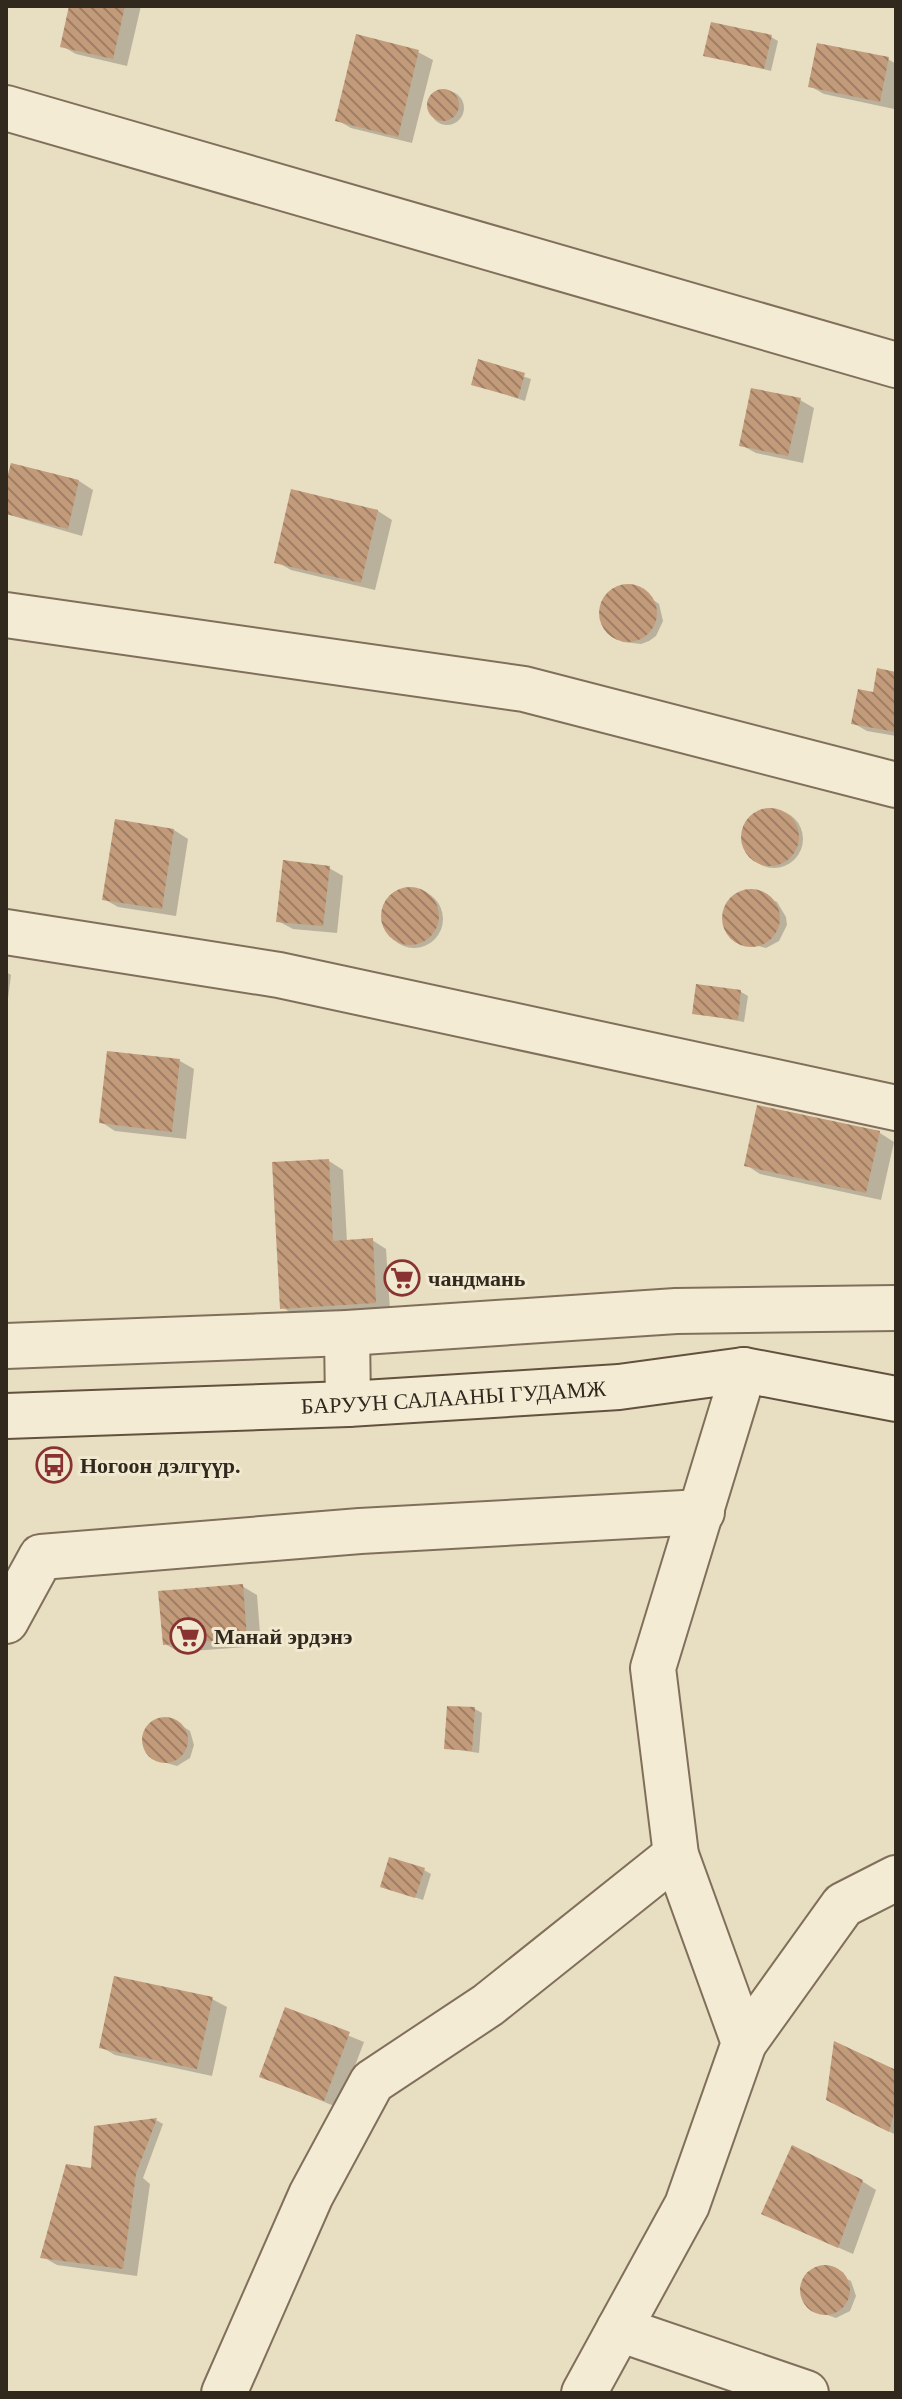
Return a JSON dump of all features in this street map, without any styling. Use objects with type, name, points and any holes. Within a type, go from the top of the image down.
[{"type":"street","points":[[6,108],[896,365]]},
{"type":"street","points":[[6,615],[524,689],[896,785]]},
{"type":"street","points":[[6,932],[279,975],[896,1108]]},
{"type":"street","points":[[6,1346],[347,1333],[676,1311],[896,1308]]},
{"type":"street","points":[[347,1333],[348,1404]]},
{"type":"street","points":[[744,1370],[653,1668],[676,1855],[744,2043]]},
{"type":"street","name":"БАРУУН САЛААНЫ ГУДАМЖ","points":[[6,1416],[348,1404],[619,1387],[744,1370],[896,1399]]},
{"type":"street","points":[[6,1621],[24,1554],[702,1512]]},
{"type":"street","points":[[224,2393],[311,2195],[372,2082],[488,2005],[676,1855]]},
{"type":"street","points":[[584,2393],[687,2205],[744,2043],[843,1905],[896,1878]]},
{"type":"street","points":[[619,2329],[806,2393]]},
{"type":"building","points":[[69,6],[125,6],[113,59],[60,47]]},
{"type":"building","points":[[711,22],[772,35],[764,69],[703,56]]},
{"type":"building","points":[[356,34],[419,50],[398,137],[335,121]]},
{"type":"building","points":[[817,43],[889,57],[880,102],[808,87]]},
{"type":"building","points":[[443,89],[454,94],[459,105],[454,116],[443,121],[432,116],[427,105],[432,94]]},
{"type":"building","points":[[478,359],[525,373],[518,398],[471,385]]},
{"type":"building","points":[[751,388],[801,398],[788,456],[739,446]]},
{"type":"building","points":[[11,463],[79,480],[68,529],[6,514],[6,481]]},
{"type":"building","points":[[291,489],[378,510],[361,583],[274,563]]},
{"type":"building","points":[[628,584],[648,593],[657,613],[648,633],[628,642],[608,633],[599,613],[608,593]]},
{"type":"building","points":[[877,668],[896,672],[896,732],[851,724],[858,689],[873,692]]},
{"type":"building","points":[[770,808],[790,817],[799,837],[790,857],[770,866],[750,857],[741,837],[750,817]]},
{"type":"building","points":[[115,819],[174,829],[162,909],[102,900]]},
{"type":"building","points":[[283,860],[330,866],[323,926],[276,922]]},
{"type":"building","points":[[410,887],[430,896],[439,916],[430,936],[410,945],[390,936],[381,916],[390,896]]},
{"type":"building","points":[[751,889],[771,898],[780,918],[771,938],[751,947],[731,938],[722,918],[731,898]]},
{"type":"building","points":[[696,984],[741,990],[738,1020],[692,1014]]},
{"type":"building","points":[[107,1051],[180,1059],[172,1132],[99,1123]]},
{"type":"building","points":[[757,1105],[880,1131],[866,1193],[744,1166]]},
{"type":"building","points":[[329,1159],[333,1241],[373,1238],[376,1303],[280,1309],[272,1162]]},
{"type":"building","points":[[243,1584],[247,1638],[163,1645],[158,1591]]},
{"type":"building","points":[[447,1706],[475,1707],[472,1751],[444,1749]]},
{"type":"building","points":[[165,1717],[182,1723],[188,1740],[182,1757],[165,1763],[148,1757],[142,1740],[148,1723]]},
{"type":"building","points":[[389,1857],[425,1868],[415,1898],[380,1887]]},
{"type":"building","points":[[114,1976],[213,1997],[197,2069],[99,2048]]},
{"type":"building","points":[[285,2007],[350,2032],[324,2101],[259,2077]]},
{"type":"building","points":[[834,2041],[896,2070],[896,2105],[889,2132],[826,2100]]},
{"type":"building","points":[[157,2118],[136,2174],[123,2269],[40,2258],[66,2164],[91,2168],[94,2126]]},
{"type":"building","points":[[792,2145],[863,2180],[838,2248],[761,2214]]},
{"type":"building","points":[[825,2265],[843,2272],[850,2290],[843,2308],[825,2315],[807,2308],[800,2290],[807,2272]]},
{"type":"place","name":"чандмань","points":[[402,1278]]},
{"type":"place","name":"Ногоон дэлгүүр.","points":[[54,1465]]},
{"type":"place","name":"Манай эрдэнэ","points":[[188,1636]]}]
